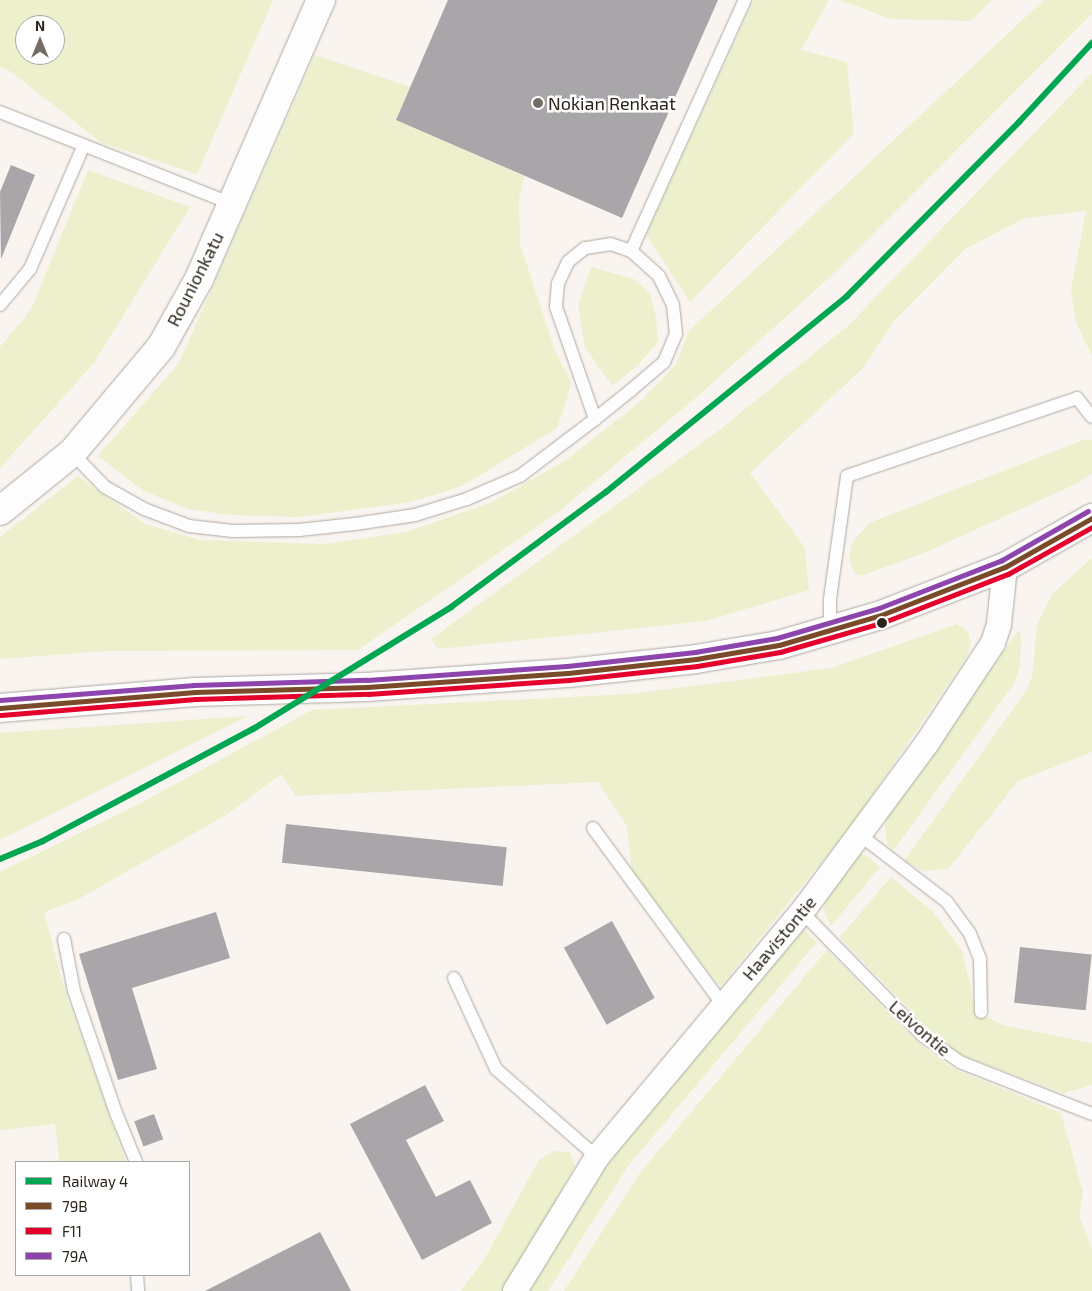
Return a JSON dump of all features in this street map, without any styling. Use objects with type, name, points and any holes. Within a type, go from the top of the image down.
[{"type":"main road","name":"Rounionkatu","points":[[0,511],[72,453],[160,347],[199,279],[321,0]]},
{"type":"main road","points":[[0,708],[195,692],[367,686],[568,672],[696,659],[779,645],[881,615],[1005,567],[1092,518]]},
{"type":"street","name":"Haavistontie","points":[[515,1291],[597,1157],[802,912],[927,743],[993,643],[1000,624],[1005,567]]},
{"type":"lane","points":[[631,251],[745,0]]},
{"type":"lane","points":[[0,112],[232,204]]},
{"type":"lane","points":[[0,305],[30,269],[84,145]]},
{"type":"lane","points":[[72,453],[105,487],[144,509],[189,526],[233,531],[299,530],[415,515],[467,500],[520,476],[595,419],[664,362],[676,334],[673,304],[659,276],[631,251],[611,244],[585,248],[568,262],[558,283],[556,307],[595,419]]},
{"type":"lane","points":[[830,631],[830,599],[847,476],[1077,398],[1092,417]]},
{"type":"lane","points":[[593,828],[723,1006]]},
{"type":"lane","points":[[860,835],[947,902],[970,934],[980,959],[981,1012]]},
{"type":"lane","name":"Leivontie","points":[[802,912],[923,1036],[960,1062],[1092,1114]]},
{"type":"lane","points":[[64,939],[74,991],[116,1113],[136,1161]]},
{"type":"lane","points":[[454,978],[496,1069],[597,1157]]},
{"type":"lane","points":[[137,1276],[138,1291]]},
{"type":"green space","points":[[0,0],[273,0],[197,174],[102,143],[10,71],[0,67]]},
{"type":"green space","points":[[754,0],[829,0],[801,50],[847,62],[854,133],[690,302],[646,234]]},
{"type":"green space","points":[[840,0],[992,0],[971,21],[891,19]]},
{"type":"green space","points":[[1044,0],[1092,0],[1092,14],[831,276],[699,395],[558,512],[358,650],[108,651],[0,659],[0,537],[78,476],[145,524],[200,540],[325,544],[406,532],[492,502],[566,460],[640,402],[676,364],[689,331]]},
{"type":"green space","points":[[315,55],[410,87],[396,120],[524,176],[519,199],[520,244],[556,353],[571,382],[566,403],[557,428],[462,486],[411,502],[299,517],[232,515],[188,509],[142,490],[98,456],[179,363]]},
{"type":"green space","points":[[1092,73],[1092,356],[1076,322],[1071,290],[1086,211],[1025,218],[965,249],[894,321],[863,368],[750,473],[805,548],[809,590],[706,621],[438,649],[431,639],[718,431],[848,326]]},
{"type":"green space","points":[[88,170],[190,207],[94,363],[0,468],[0,347],[31,310]]},
{"type":"green space","points":[[591,267],[634,279],[650,294],[656,317],[658,342],[638,365],[612,386],[585,347],[578,305]]},
{"type":"green space","points":[[1086,439],[1092,440],[1092,473],[1078,483],[924,553],[861,576],[854,573],[849,560],[852,543],[869,523]]},
{"type":"green space","points":[[1092,558],[1092,752],[1018,781],[948,869],[924,871],[904,861],[1026,691],[1032,677],[1037,625],[1052,594]]},
{"type":"green space","points":[[957,624],[968,632],[971,644],[966,658],[853,823],[720,987],[632,871],[627,826],[598,782],[296,796],[281,774],[226,815],[77,900],[44,912],[65,991],[126,1161],[59,1161],[55,1124],[0,1130],[0,872],[135,806],[312,710],[630,694],[831,668]]},
{"type":"green space","points":[[1018,631],[1021,634],[1020,666],[1015,682],[893,851],[887,843],[885,827],[888,813]]},
{"type":"green space","points":[[248,716],[6,837],[0,839],[0,733]]},
{"type":"green space","points":[[859,854],[866,855],[880,867],[831,926],[824,911],[825,899]]},
{"type":"green space","points":[[891,877],[933,912],[961,949],[971,987],[974,1010],[1003,1025],[1092,1043],[1092,1085],[1064,1093],[961,1055],[929,1030],[840,937]]},
{"type":"green space","points":[[804,929],[817,942],[628,1166],[548,1291],[528,1291],[612,1154]]},
{"type":"green space","points":[[827,950],[918,1043],[954,1069],[1061,1113],[1083,1192],[1079,1216],[1092,1249],[1092,1291],[564,1291],[640,1173]]},
{"type":"green space","points":[[553,1151],[570,1152],[575,1166],[505,1291],[461,1291],[485,1258],[539,1160]]},
{"type":"building","name":"Nokian Renkaat","points":[[448,0],[718,0],[622,218],[396,120]]},
{"type":"building","points":[[11,165],[35,175],[1,259],[0,192]]},
{"type":"building","points":[[286,824],[507,847],[503,886],[282,863]]},
{"type":"building","points":[[216,912],[230,958],[132,988],[157,1069],[118,1080],[79,954]]},
{"type":"building","points":[[612,921],[655,998],[607,1025],[564,948]]},
{"type":"building","points":[[1020,947],[1092,955],[1086,1010],[1014,1003]]},
{"type":"building","points":[[425,1085],[444,1121],[406,1140],[436,1197],[470,1180],[492,1223],[422,1260],[350,1124]]},
{"type":"building","points":[[154,1114],[163,1139],[144,1147],[134,1121]]},
{"type":"building","points":[[320,1232],[351,1291],[205,1291],[273,1256]]},
{"type":"rail line","name":"4","points":[[0,859],[43,841],[253,729],[451,607],[606,492],[847,296],[1019,122],[1092,43]]},
{"type":"transit line","name":"79A","points":[[0,700],[194,685],[367,680],[567,666],[695,652],[777,638],[879,608],[1002,560],[1088,511]]},
{"type":"transit line","name":"79B","points":[[0,708],[195,692],[367,687],[568,673],[696,659],[779,645],[881,615],[1005,567],[1092,518]]},
{"type":"transit line","name":"F11","points":[[1,715],[195,699],[368,694],[569,680],[697,666],[780,652],[884,622],[1008,574],[1092,527]]},
{"type":"place","name":"Nokian Renkaat","points":[[538,103]]}]
